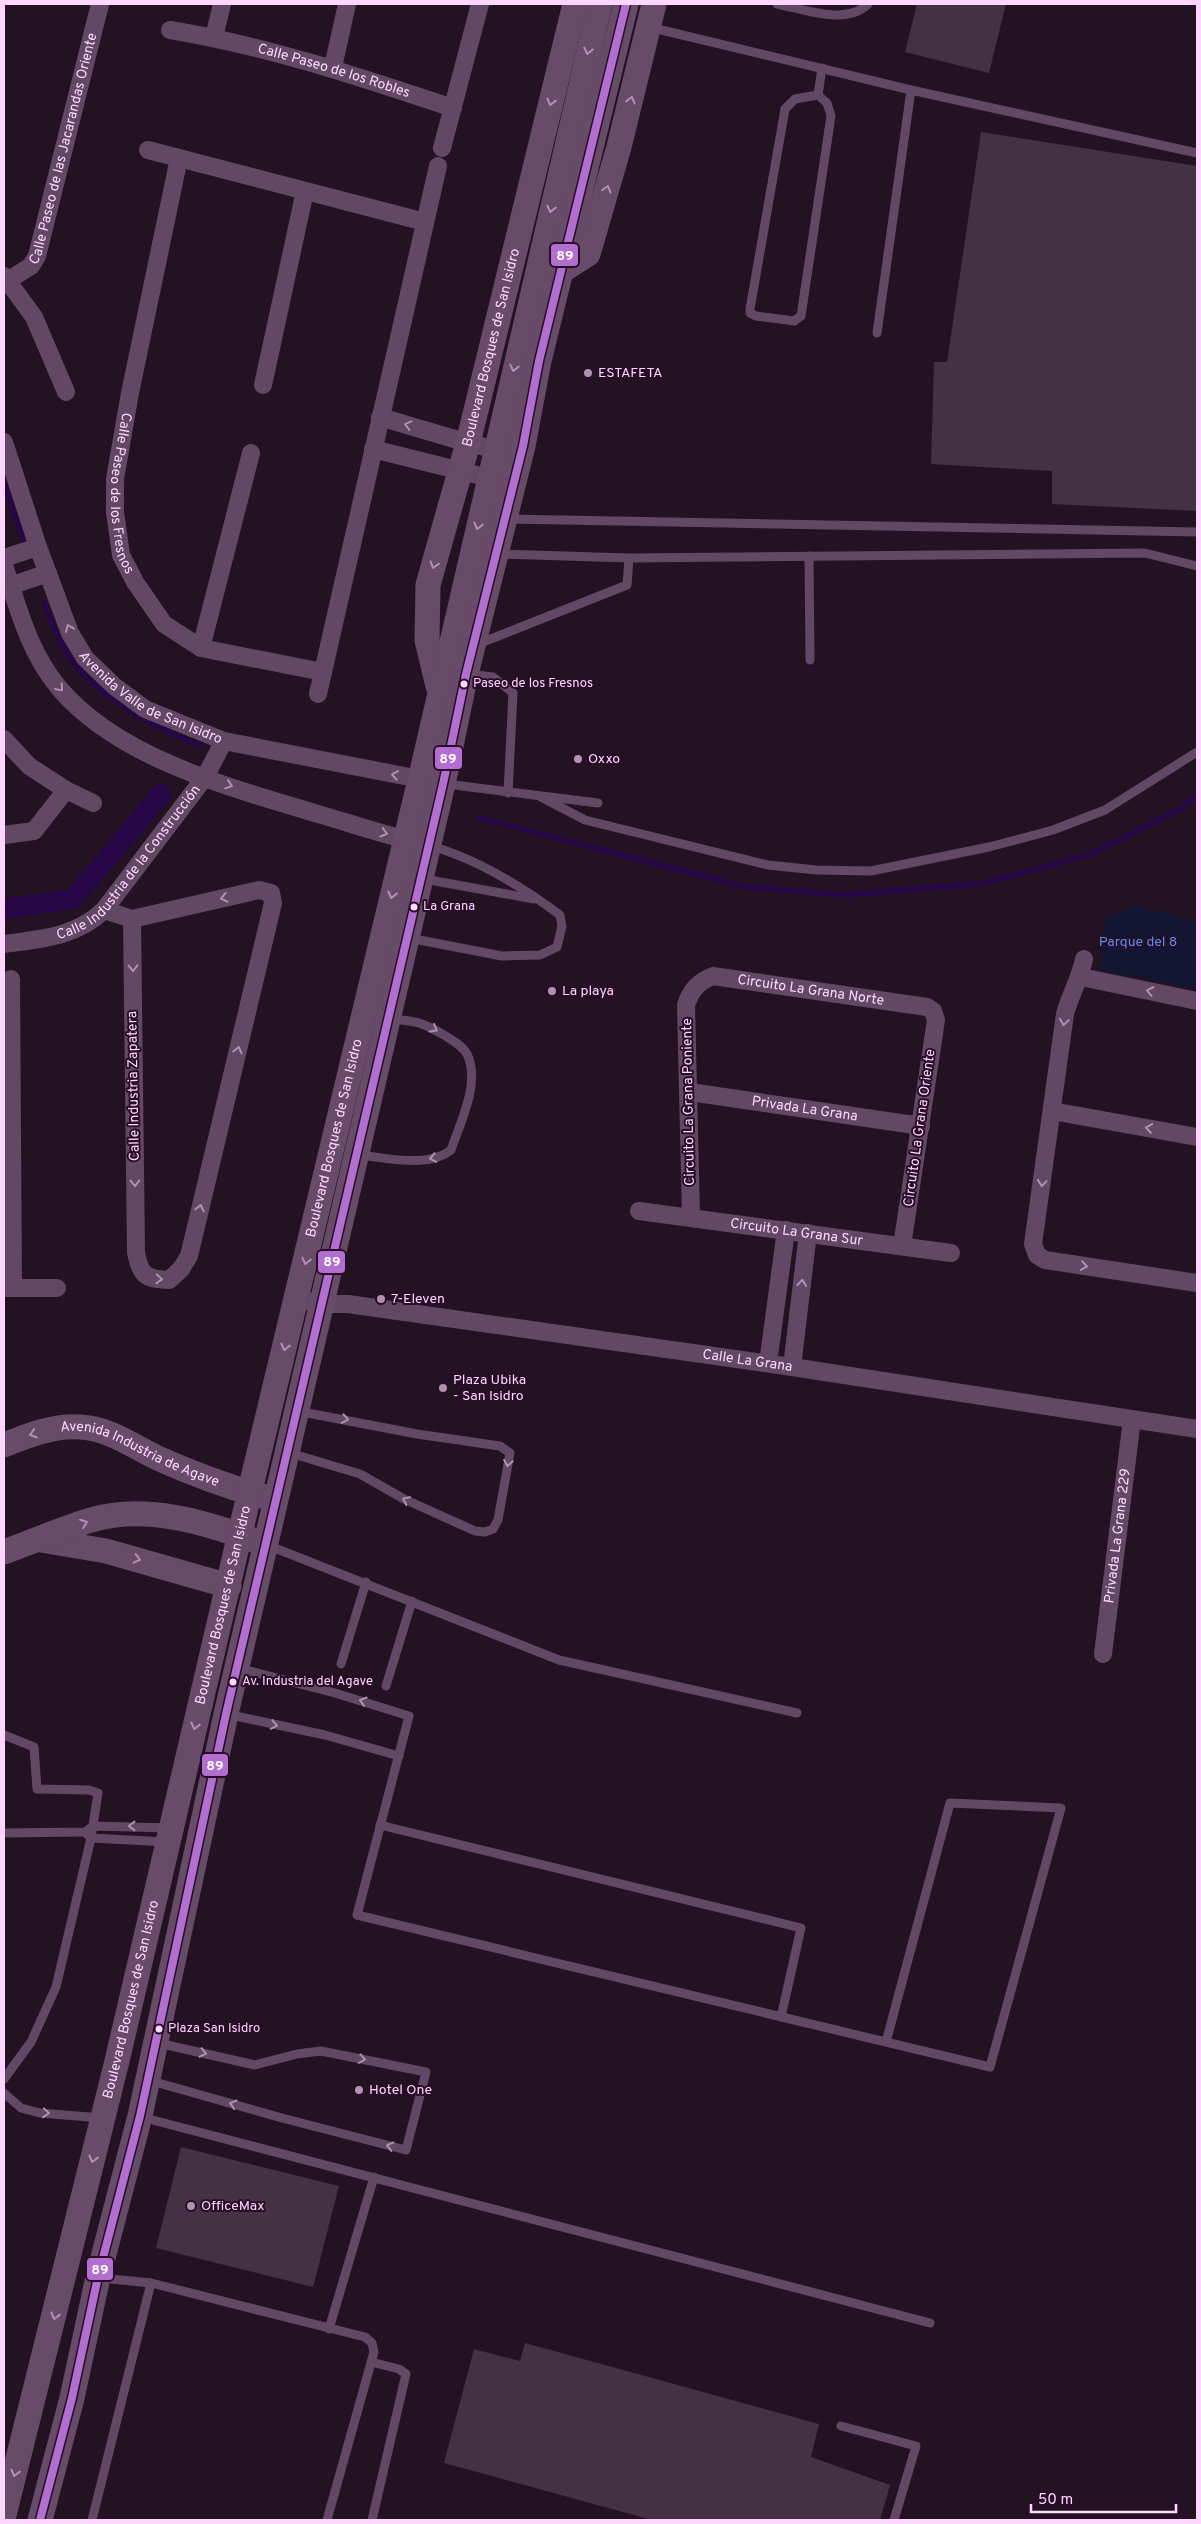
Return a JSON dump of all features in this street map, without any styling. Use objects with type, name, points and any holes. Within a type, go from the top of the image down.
[{"type":"main road","name":"Boulevard Bosques de San Isidro","points":[[440,693],[427,640],[428,585],[468,443],[575,4]]},
{"type":"main road","name":"Boulevard Bosques de San Isidro","points":[[431,782],[440,693],[488,478],[600,4]]},
{"type":"main road","name":"Boulevard Bosques de San Isidro","points":[[4,2515],[67,2268],[297,1300],[417,843],[431,782],[466,674],[497,554],[560,272],[637,17]]},
{"type":"main road","name":"Boulevard Bosques de San Isidro","points":[[40,2520],[72,2398],[98,2277],[140,2116],[226,1714],[421,879],[417,843]]},
{"type":"main road","name":"Avenida Industria de Agave","points":[[4,1445],[32,1434],[56,1428],[81,1427],[107,1431],[161,1460],[250,1493],[276,1500]]},
{"type":"main road","points":[[4,1552],[92,1520],[124,1514],[156,1514],[241,1535],[265,1544]]},
{"type":"main road","points":[[38,1540],[106,1551],[229,1586]]},
{"type":"main road","points":[[67,2268],[98,2277]]},
{"type":"street","name":"Calle Paseo de las Jacarandas Oriente","points":[[5,280],[31,266],[37,256],[100,4]]},
{"type":"street","points":[[214,37],[222,4]]},
{"type":"street","points":[[333,67],[347,4]]},
{"type":"street","points":[[442,148],[480,4]]},
{"type":"street","name":"Calle Paseo de los Robles","points":[[170,30],[214,37],[333,67],[453,108]]},
{"type":"street","points":[[148,150],[425,222]]},
{"type":"street","name":"Calle Paseo de los Fresnos","points":[[179,158],[130,393],[115,478],[115,512],[121,555],[135,582],[164,624],[201,648],[323,672]]},
{"type":"street","points":[[318,694],[438,166]]},
{"type":"street","points":[[263,385],[305,191]]},
{"type":"street","points":[[5,280],[34,317],[66,392]]},
{"type":"street","points":[[380,417],[468,443],[519,455]]},
{"type":"street","name":"Avenida Valle de San Isidro","points":[[4,442],[38,546],[70,632],[85,658],[114,686],[145,709],[224,741],[431,782]]},
{"type":"street","points":[[373,449],[513,484]]},
{"type":"street","points":[[201,648],[251,453]]},
{"type":"street","points":[[4,558],[38,546]]},
{"type":"street","points":[[4,565],[7,586],[24,628],[37,656],[60,689],[90,718],[131,746],[176,767],[205,777],[417,843]]},
{"type":"street","points":[[7,586],[48,573]]},
{"type":"street","points":[[4,739],[29,766],[66,790],[93,803]]},
{"type":"street","name":"Calle Industria de la Construcción","points":[[4,944],[71,932],[90,924],[104,910],[205,777],[224,741]]},
{"type":"street","points":[[4,835],[34,831],[66,790]]},
{"type":"street","name":"Calle Industria Zapatera","points":[[259,890],[271,894],[273,903],[189,1256],[181,1269],[168,1280],[152,1280],[139,1269],[136,1252],[132,919],[259,890]]},
{"type":"street","points":[[104,910],[132,919]]},
{"type":"street","points":[[1084,959],[1081,977],[1070,995],[1065,1014],[1033,1244],[1037,1255],[1045,1260],[1197,1283]]},
{"type":"street","name":"Circuito La Grana Norte","points":[[693,989],[702,981],[713,976],[927,1007],[933,1011]]},
{"type":"street","points":[[1081,977],[1197,1001]]},
{"type":"street","points":[[11,979],[9,1288],[57,1288]]},
{"type":"street","name":"Circuito La Grana Poniente","points":[[691,1216],[690,1092],[686,1005],[693,989]]},
{"type":"street","name":"Circuito La Grana Oriente","points":[[902,1246],[936,1020],[933,1011]]},
{"type":"street","name":"Privada La Grana","points":[[690,1092],[920,1126]]},
{"type":"street","points":[[1052,1111],[1197,1137]]},
{"type":"street","name":"Circuito La Grana Sur","points":[[639,1211],[691,1216],[951,1253]]},
{"type":"street","points":[[768,1363],[786,1230]]},
{"type":"street","points":[[792,1367],[808,1233]]},
{"type":"street","name":"Calle La Grana","points":[[297,1300],[322,1304],[348,1304],[768,1363],[1197,1429]]},
{"type":"street","name":"Privada La Grana 229","points":[[1103,1654],[1132,1418]]},
{"type":"lane","points":[[777,4],[836,15],[851,13],[868,4]]},
{"type":"lane","points":[[637,17],[822,68],[912,90],[1197,153]]},
{"type":"lane","points":[[818,95],[822,68]]},
{"type":"lane","points":[[877,334],[912,90]]},
{"type":"lane","points":[[818,95],[827,103],[831,116],[801,316],[794,321],[756,316],[750,313],[750,309],[785,109],[795,99],[818,95]]},
{"type":"lane","points":[[505,519],[1197,532]]},
{"type":"lane","points":[[497,554],[629,558],[1146,553],[1197,566]]},
{"type":"lane","points":[[810,556],[810,660]]},
{"type":"lane","points":[[473,645],[586,603],[627,585],[629,558]]},
{"type":"lane","points":[[466,674],[493,677],[513,693],[508,793]]},
{"type":"lane","points":[[539,796],[584,820],[768,865],[816,870],[871,871],[989,847],[1053,830],[1105,810],[1197,752]]},
{"type":"lane","points":[[431,782],[598,803]]},
{"type":"lane","points":[[407,938],[502,956],[540,955],[557,947],[562,926],[560,915],[541,900],[456,853],[417,843]]},
{"type":"lane","points":[[421,879],[541,900]]},
{"type":"lane","points":[[356,1155],[423,1160],[444,1156],[451,1150],[469,1091],[472,1068],[466,1052],[455,1041],[419,1021],[387,1018]]},
{"type":"lane","points":[[288,1452],[360,1474],[404,1499],[475,1531],[485,1532],[493,1529],[498,1520],[510,1453],[500,1446],[417,1434],[297,1411]]},
{"type":"lane","points":[[265,1544],[366,1582],[560,1660],[797,1712]]},
{"type":"lane","points":[[341,1664],[366,1582]]},
{"type":"lane","points":[[386,1686],[412,1601]]},
{"type":"lane","points":[[237,1667],[335,1693],[409,1716],[357,1915],[990,2068],[1061,1808],[950,1803],[886,2042]]},
{"type":"lane","points":[[226,1714],[325,1735],[398,1756]]},
{"type":"lane","points":[[4,1735],[34,1747],[37,1789],[88,1790],[98,1793],[93,1826],[88,1835],[56,1987],[31,2042],[4,2079]]},
{"type":"lane","points":[[93,1826],[169,1835]]},
{"type":"lane","points":[[380,1826],[801,1928],[781,2017]]},
{"type":"lane","points":[[4,1833],[169,1835]]},
{"type":"lane","points":[[148,2080],[282,2118],[406,2150],[426,2072],[321,2051],[255,2065],[156,2042]]},
{"type":"lane","points":[[4,2093],[22,2108],[40,2113],[103,2118]]},
{"type":"lane","points":[[140,2116],[930,2323]]},
{"type":"lane","points":[[329,2329],[374,2177]]},
{"type":"lane","points":[[98,2277],[151,2283],[365,2337],[372,2342],[374,2352],[327,2520]]},
{"type":"lane","points":[[92,2520],[151,2283]]},
{"type":"lane","points":[[371,2362],[400,2368],[406,2374],[372,2520]]},
{"type":"lane","points":[[842,2426],[916,2446],[894,2520]]},
{"type":"green space","name":"Parque del 8","points":[[1134,905],[1197,922],[1197,989],[1101,970],[1105,918]]},
{"type":"building","points":[[917,4],[1006,4],[989,73],[905,52]]},
{"type":"building","points":[[981,132],[1197,166],[1197,511],[1052,504],[1052,471],[931,464],[934,362],[947,362]]},
{"type":"building","points":[[181,2147],[339,2186],[313,2287],[156,2248]]},
{"type":"building","points":[[525,2343],[819,2424],[811,2457],[890,2485],[880,2520],[652,2520],[444,2463],[474,2349],[520,2361]]},
{"type":"waterway","points":[[4,483],[25,545]]},
{"type":"waterway","points":[[44,603],[56,634],[68,655],[100,689],[115,701],[149,722],[201,746]]},
{"type":"waterway","points":[[4,909],[73,899],[161,794]]},
{"type":"waterway","points":[[479,818],[746,887],[844,895],[985,883],[1091,854],[1184,807],[1197,795]]},
{"type":"transit line","name":"89","points":[[40,2520],[72,2398],[98,2277],[140,2116],[226,1714],[443,784],[466,674],[523,446],[539,361],[626,4]]},
{"type":"place","name":"ESTAFETA","points":[[588,373]]},
{"type":"place","name":"Paseo de los Fresnos","points":[[464,684]]},
{"type":"place","name":"Oxxo","points":[[578,759]]},
{"type":"place","name":"La Grana","points":[[414,907]]},
{"type":"place","name":"La playa","points":[[552,991]]},
{"type":"place","name":"7-Eleven","points":[[381,1299]]},
{"type":"place","name":"Plaza Ubika - San Isidro","points":[[443,1388]]},
{"type":"place","name":"Av. Industria del Agave","points":[[233,1682]]},
{"type":"place","name":"Plaza San Isidro","points":[[159,2029]]},
{"type":"place","name":"Hotel One","points":[[359,2090]]},
{"type":"place","name":"OfficeMax","points":[[191,2206]]}]
